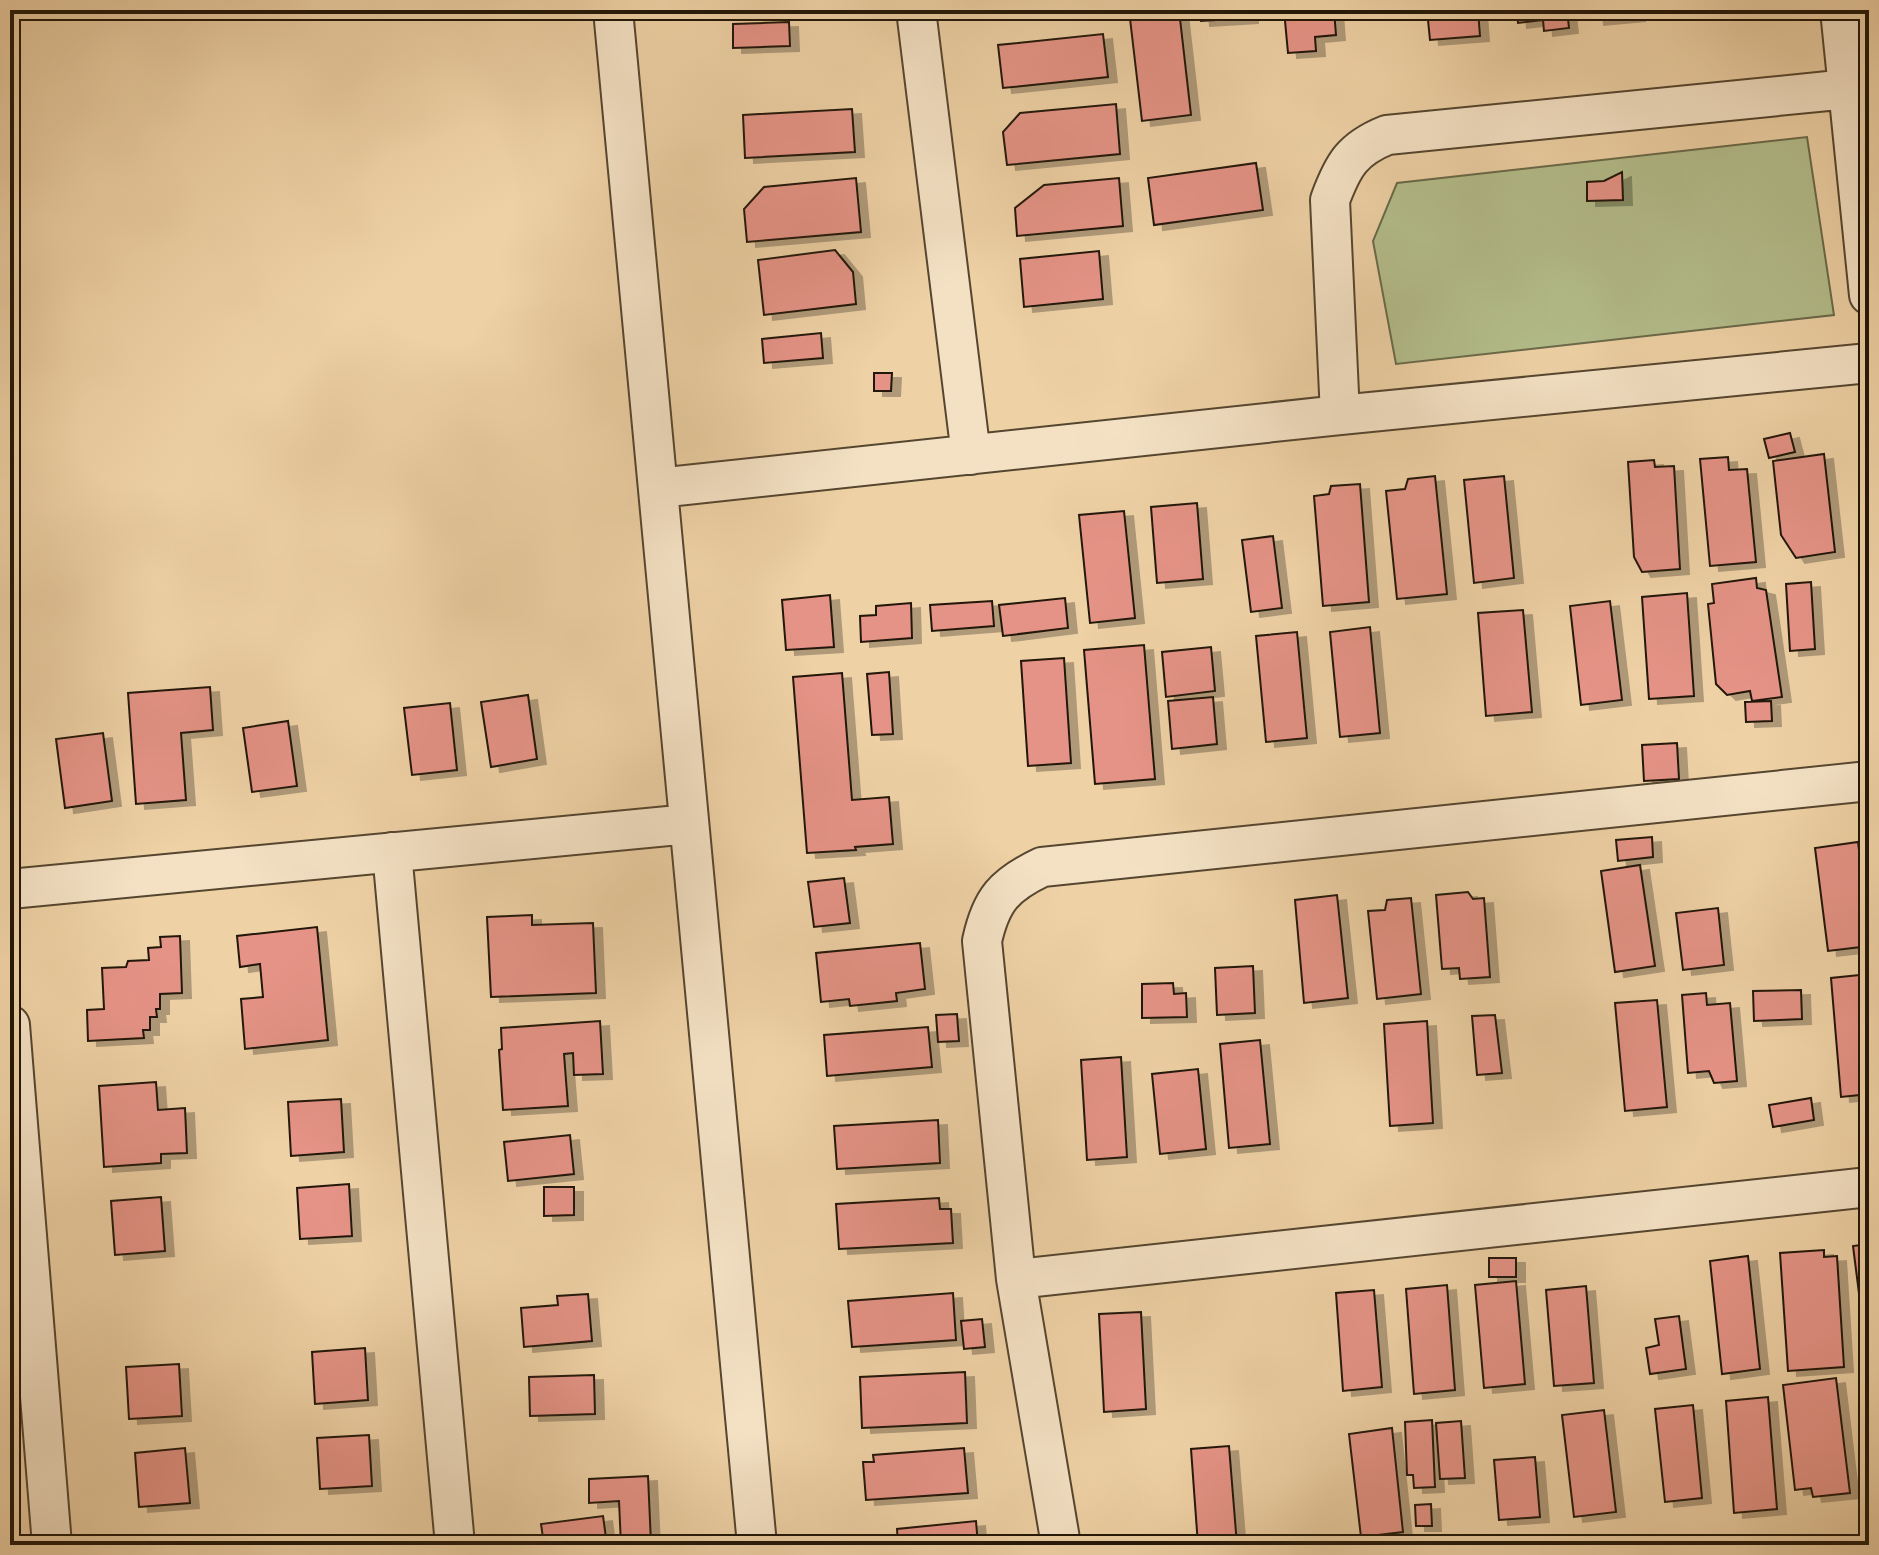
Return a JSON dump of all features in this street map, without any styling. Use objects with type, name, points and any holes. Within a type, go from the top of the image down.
[{"type":"street","points":[[613,10],[757,1545]]},
{"type":"street","points":[[916,10],[971,455]]},
{"type":"street","points":[[1840,10],[1869,295]]},
{"type":"street","points":[[1340,415],[1330,200],[1339,175],[1353,156],[1369,142],[1387,135],[1848,89]]},
{"type":"street","points":[[658,488],[1340,415],[1869,363]]},
{"type":"street","points":[[1061,1545],[1016,1279],[982,941],[988,916],[1000,897],[1019,878],[1042,867],[1869,781]]},
{"type":"street","points":[[10,889],[689,824]]},
{"type":"street","points":[[392,852],[455,1545]]},
{"type":"street","points":[[10,1025],[22,1312],[52,1545]]},
{"type":"street","points":[[1016,1279],[1869,1187]]},
{"type":"green space","points":[[1807,137],[1834,315],[1396,364],[1373,241],[1397,183]]},
{"type":"building","points":[[1129,10],[1179,10],[1191,115],[1142,121]]},
{"type":"building","points":[[1200,10],[1249,10],[1249,18],[1201,21]]},
{"type":"building","points":[[1284,10],[1334,10],[1336,35],[1315,37],[1316,51],[1288,53]]},
{"type":"building","points":[[1427,10],[1478,10],[1480,36],[1430,40]]},
{"type":"building","points":[[1517,10],[1567,10],[1569,28],[1544,31],[1543,20],[1518,23]]},
{"type":"building","points":[[1594,10],[1635,10],[1636,16],[1595,20]]},
{"type":"building","points":[[789,22],[790,46],[733,48],[733,24]]},
{"type":"building","points":[[1103,34],[1108,77],[1003,88],[998,45]]},
{"type":"building","points":[[1116,104],[1120,154],[1007,165],[1003,132],[1020,113]]},
{"type":"building","points":[[852,109],[855,152],[745,158],[743,115]]},
{"type":"building","points":[[1256,163],[1263,210],[1154,225],[1148,178]]},
{"type":"building","points":[[1622,172],[1623,200],[1587,201],[1587,182],[1604,181]]},
{"type":"building","points":[[856,178],[861,232],[747,242],[744,209],[764,187]]},
{"type":"building","points":[[1119,178],[1123,226],[1017,236],[1015,208],[1044,185]]},
{"type":"building","points":[[835,250],[853,272],[856,304],[764,315],[758,260]]},
{"type":"building","points":[[1099,251],[1103,299],[1024,307],[1020,259]]},
{"type":"building","points":[[821,333],[823,358],[764,363],[762,339]]},
{"type":"building","points":[[874,373],[892,373],[891,391],[874,391]]},
{"type":"building","points":[[1790,433],[1795,452],[1769,458],[1764,439]]},
{"type":"building","points":[[1824,454],[1835,552],[1796,558],[1781,535],[1773,461]]},
{"type":"building","points":[[1728,457],[1729,470],[1747,469],[1756,562],[1710,566],[1700,459]]},
{"type":"building","points":[[1654,460],[1655,467],[1674,466],[1680,569],[1642,572],[1634,557],[1628,462]]},
{"type":"building","points":[[1435,476],[1447,594],[1397,599],[1386,491],[1405,489],[1408,479]]},
{"type":"building","points":[[1504,476],[1514,578],[1474,583],[1464,480]]},
{"type":"building","points":[[1360,484],[1369,602],[1323,606],[1314,496],[1329,494],[1331,486]]},
{"type":"building","points":[[1197,503],[1203,579],[1157,583],[1151,507]]},
{"type":"building","points":[[1124,511],[1135,618],[1090,623],[1079,515]]},
{"type":"building","points":[[1273,536],[1282,608],[1251,612],[1242,540]]},
{"type":"building","points":[[1756,578],[1757,588],[1766,590],[1782,697],[1752,701],[1750,691],[1727,695],[1716,684],[1708,604],[1714,603],[1712,584]]},
{"type":"building","points":[[1811,582],[1815,649],[1790,651],[1786,584]]},
{"type":"building","points":[[1687,593],[1694,696],[1649,699],[1642,597]]},
{"type":"building","points":[[830,595],[834,647],[786,650],[782,600]]},
{"type":"building","points":[[1065,598],[1068,628],[1003,636],[999,605]]},
{"type":"building","points":[[992,601],[994,626],[932,631],[930,605]]},
{"type":"building","points":[[1610,601],[1622,700],[1581,705],[1570,606]]},
{"type":"building","points":[[911,603],[912,638],[861,642],[860,616],[876,615],[876,606]]},
{"type":"building","points":[[1523,610],[1532,712],[1486,716],[1478,613]]},
{"type":"building","points":[[1370,627],[1380,733],[1340,737],[1330,632]]},
{"type":"building","points":[[1297,632],[1307,738],[1266,742],[1256,636]]},
{"type":"building","points":[[1144,645],[1155,779],[1095,784],[1084,650]]},
{"type":"building","points":[[1211,647],[1215,691],[1166,697],[1162,652]]},
{"type":"building","points":[[1064,658],[1071,763],[1028,766],[1021,661]]},
{"type":"building","points":[[889,672],[893,734],[872,735],[867,674]]},
{"type":"building","points":[[842,673],[852,800],[889,797],[893,844],[807,853],[793,677]]},
{"type":"building","points":[[210,687],[213,730],[181,733],[186,800],[136,804],[128,693]]},
{"type":"building","points":[[528,695],[537,759],[491,767],[481,702]]},
{"type":"building","points":[[1213,697],[1217,744],[1172,749],[1168,701]]},
{"type":"building","points":[[1771,701],[1772,721],[1746,722],[1745,702]]},
{"type":"building","points":[[450,703],[457,770],[412,775],[404,708]]},
{"type":"building","points":[[288,721],[297,786],[252,792],[243,728]]},
{"type":"building","points":[[103,733],[112,801],[65,808],[56,739]]},
{"type":"building","points":[[1677,743],[1679,779],[1644,781],[1642,745]]},
{"type":"building","points":[[1652,837],[1653,857],[1618,861],[1616,840]]},
{"type":"building","points":[[1858,842],[1869,946],[1828,951],[1815,848]]},
{"type":"building","points":[[1640,865],[1655,966],[1615,972],[1601,871]]},
{"type":"building","points":[[844,878],[850,923],[814,927],[808,882]]},
{"type":"building","points":[[1468,892],[1473,899],[1484,898],[1490,977],[1460,979],[1459,968],[1442,969],[1436,895]]},
{"type":"building","points":[[1337,895],[1348,998],[1304,1003],[1295,900]]},
{"type":"building","points":[[1411,898],[1421,994],[1377,999],[1368,911],[1385,910],[1387,900]]},
{"type":"building","points":[[1718,908],[1724,965],[1683,970],[1676,913]]},
{"type":"building","points":[[532,915],[532,925],[593,923],[596,993],[491,997],[487,917]]},
{"type":"building","points":[[317,927],[328,1040],[245,1049],[241,999],[263,997],[260,964],[240,967],[237,936]]},
{"type":"building","points":[[180,936],[182,993],[160,994],[160,1009],[156,1009],[157,1017],[150,1017],[150,1030],[143,1030],[144,1038],[88,1041],[87,1010],[104,1009],[102,968],[126,967],[128,961],[149,960],[148,948],[161,947],[160,937]]},
{"type":"building","points":[[920,943],[925,989],[896,993],[897,1001],[850,1006],[849,999],[821,1002],[816,953]]},
{"type":"building","points":[[1253,966],[1255,1013],[1217,1015],[1215,968]]},
{"type":"building","points":[[1869,974],[1869,1094],[1841,1097],[1831,978]]},
{"type":"building","points":[[1173,983],[1174,994],[1186,993],[1187,1017],[1142,1018],[1142,984]]},
{"type":"building","points":[[1801,990],[1802,1019],[1754,1021],[1753,991]]},
{"type":"building","points":[[1706,993],[1707,1005],[1730,1003],[1737,1081],[1714,1083],[1709,1071],[1688,1073],[1682,995]]},
{"type":"building","points":[[1657,1000],[1667,1107],[1625,1111],[1615,1003]]},
{"type":"building","points":[[957,1014],[959,1041],[938,1042],[936,1015]]},
{"type":"building","points":[[1495,1015],[1502,1073],[1477,1075],[1472,1016]]},
{"type":"building","points":[[600,1021],[603,1074],[574,1075],[573,1053],[564,1054],[568,1106],[503,1110],[499,1050],[502,1049],[501,1028]]},
{"type":"building","points":[[1427,1021],[1433,1123],[1390,1126],[1384,1024]]},
{"type":"building","points":[[928,1027],[932,1067],[827,1076],[824,1035]]},
{"type":"building","points":[[1260,1040],[1270,1144],[1229,1148],[1220,1044]]},
{"type":"building","points":[[1121,1057],[1127,1157],[1087,1160],[1081,1060]]},
{"type":"building","points":[[1198,1069],[1206,1149],[1160,1154],[1152,1074]]},
{"type":"building","points":[[156,1082],[158,1110],[185,1108],[187,1153],[161,1154],[161,1163],[104,1167],[99,1086]]},
{"type":"building","points":[[1811,1098],[1814,1120],[1773,1127],[1769,1105]]},
{"type":"building","points":[[341,1099],[344,1152],[291,1156],[288,1102]]},
{"type":"building","points":[[938,1120],[940,1163],[837,1169],[834,1126]]},
{"type":"building","points":[[570,1135],[574,1174],[508,1181],[504,1142]]},
{"type":"building","points":[[349,1184],[352,1236],[300,1239],[297,1188]]},
{"type":"building","points":[[544,1187],[574,1187],[574,1215],[544,1216]]},
{"type":"building","points":[[161,1197],[165,1251],[115,1255],[111,1201]]},
{"type":"building","points":[[939,1198],[940,1209],[951,1209],[953,1243],[839,1249],[836,1204]]},
{"type":"building","points":[[1869,1244],[1869,1356],[1867,1357],[1853,1246]]},
{"type":"building","points":[[1824,1250],[1824,1257],[1837,1256],[1844,1367],[1788,1371],[1780,1253]]},
{"type":"building","points":[[1748,1256],[1760,1369],[1722,1374],[1710,1261]]},
{"type":"building","points":[[1489,1258],[1516,1258],[1516,1277],[1489,1277]]},
{"type":"building","points":[[1516,1281],[1525,1384],[1484,1388],[1475,1285]]},
{"type":"building","points":[[1447,1285],[1455,1390],[1414,1394],[1406,1289]]},
{"type":"building","points":[[1586,1286],[1594,1383],[1554,1386],[1546,1290]]},
{"type":"building","points":[[1374,1290],[1382,1387],[1343,1391],[1336,1293]]},
{"type":"building","points":[[953,1293],[956,1340],[852,1347],[848,1301]]},
{"type":"building","points":[[588,1294],[592,1341],[524,1347],[521,1308],[558,1305],[557,1296]]},
{"type":"building","points":[[1141,1312],[1146,1409],[1104,1412],[1099,1314]]},
{"type":"building","points":[[1679,1316],[1686,1369],[1650,1374],[1646,1348],[1659,1345],[1655,1319]]},
{"type":"building","points":[[982,1319],[985,1347],[964,1349],[961,1321]]},
{"type":"building","points":[[365,1348],[368,1400],[315,1404],[312,1352]]},
{"type":"building","points":[[179,1364],[182,1416],[129,1419],[126,1367]]},
{"type":"building","points":[[965,1372],[967,1423],[862,1428],[860,1377]]},
{"type":"building","points":[[594,1375],[595,1414],[530,1416],[529,1377]]},
{"type":"building","points":[[1836,1378],[1850,1493],[1813,1497],[1811,1488],[1795,1490],[1783,1385]]},
{"type":"building","points":[[1768,1397],[1777,1509],[1734,1513],[1726,1401]]},
{"type":"building","points":[[1693,1405],[1702,1498],[1665,1502],[1655,1409]]},
{"type":"building","points":[[1604,1410],[1616,1512],[1574,1517],[1562,1415]]},
{"type":"building","points":[[1432,1420],[1435,1487],[1414,1488],[1413,1475],[1407,1475],[1405,1422]]},
{"type":"building","points":[[1461,1421],[1465,1478],[1440,1479],[1436,1423]]},
{"type":"building","points":[[1392,1428],[1403,1532],[1361,1537],[1349,1434]]},
{"type":"building","points":[[369,1435],[372,1486],[320,1489],[317,1438]]},
{"type":"building","points":[[1229,1446],[1237,1545],[1198,1545],[1191,1449]]},
{"type":"building","points":[[185,1448],[190,1503],[139,1507],[135,1453]]},
{"type":"building","points":[[964,1448],[968,1493],[866,1500],[863,1462],[874,1462],[873,1455]]},
{"type":"building","points":[[1535,1457],[1540,1517],[1499,1520],[1494,1460]]},
{"type":"building","points":[[648,1476],[651,1543],[621,1545],[619,1501],[589,1503],[589,1479]]},
{"type":"building","points":[[1431,1504],[1432,1526],[1416,1526],[1415,1505]]},
{"type":"building","points":[[603,1516],[607,1545],[544,1545],[541,1524]]},
{"type":"building","points":[[976,1521],[978,1545],[898,1545],[897,1529]]}]
